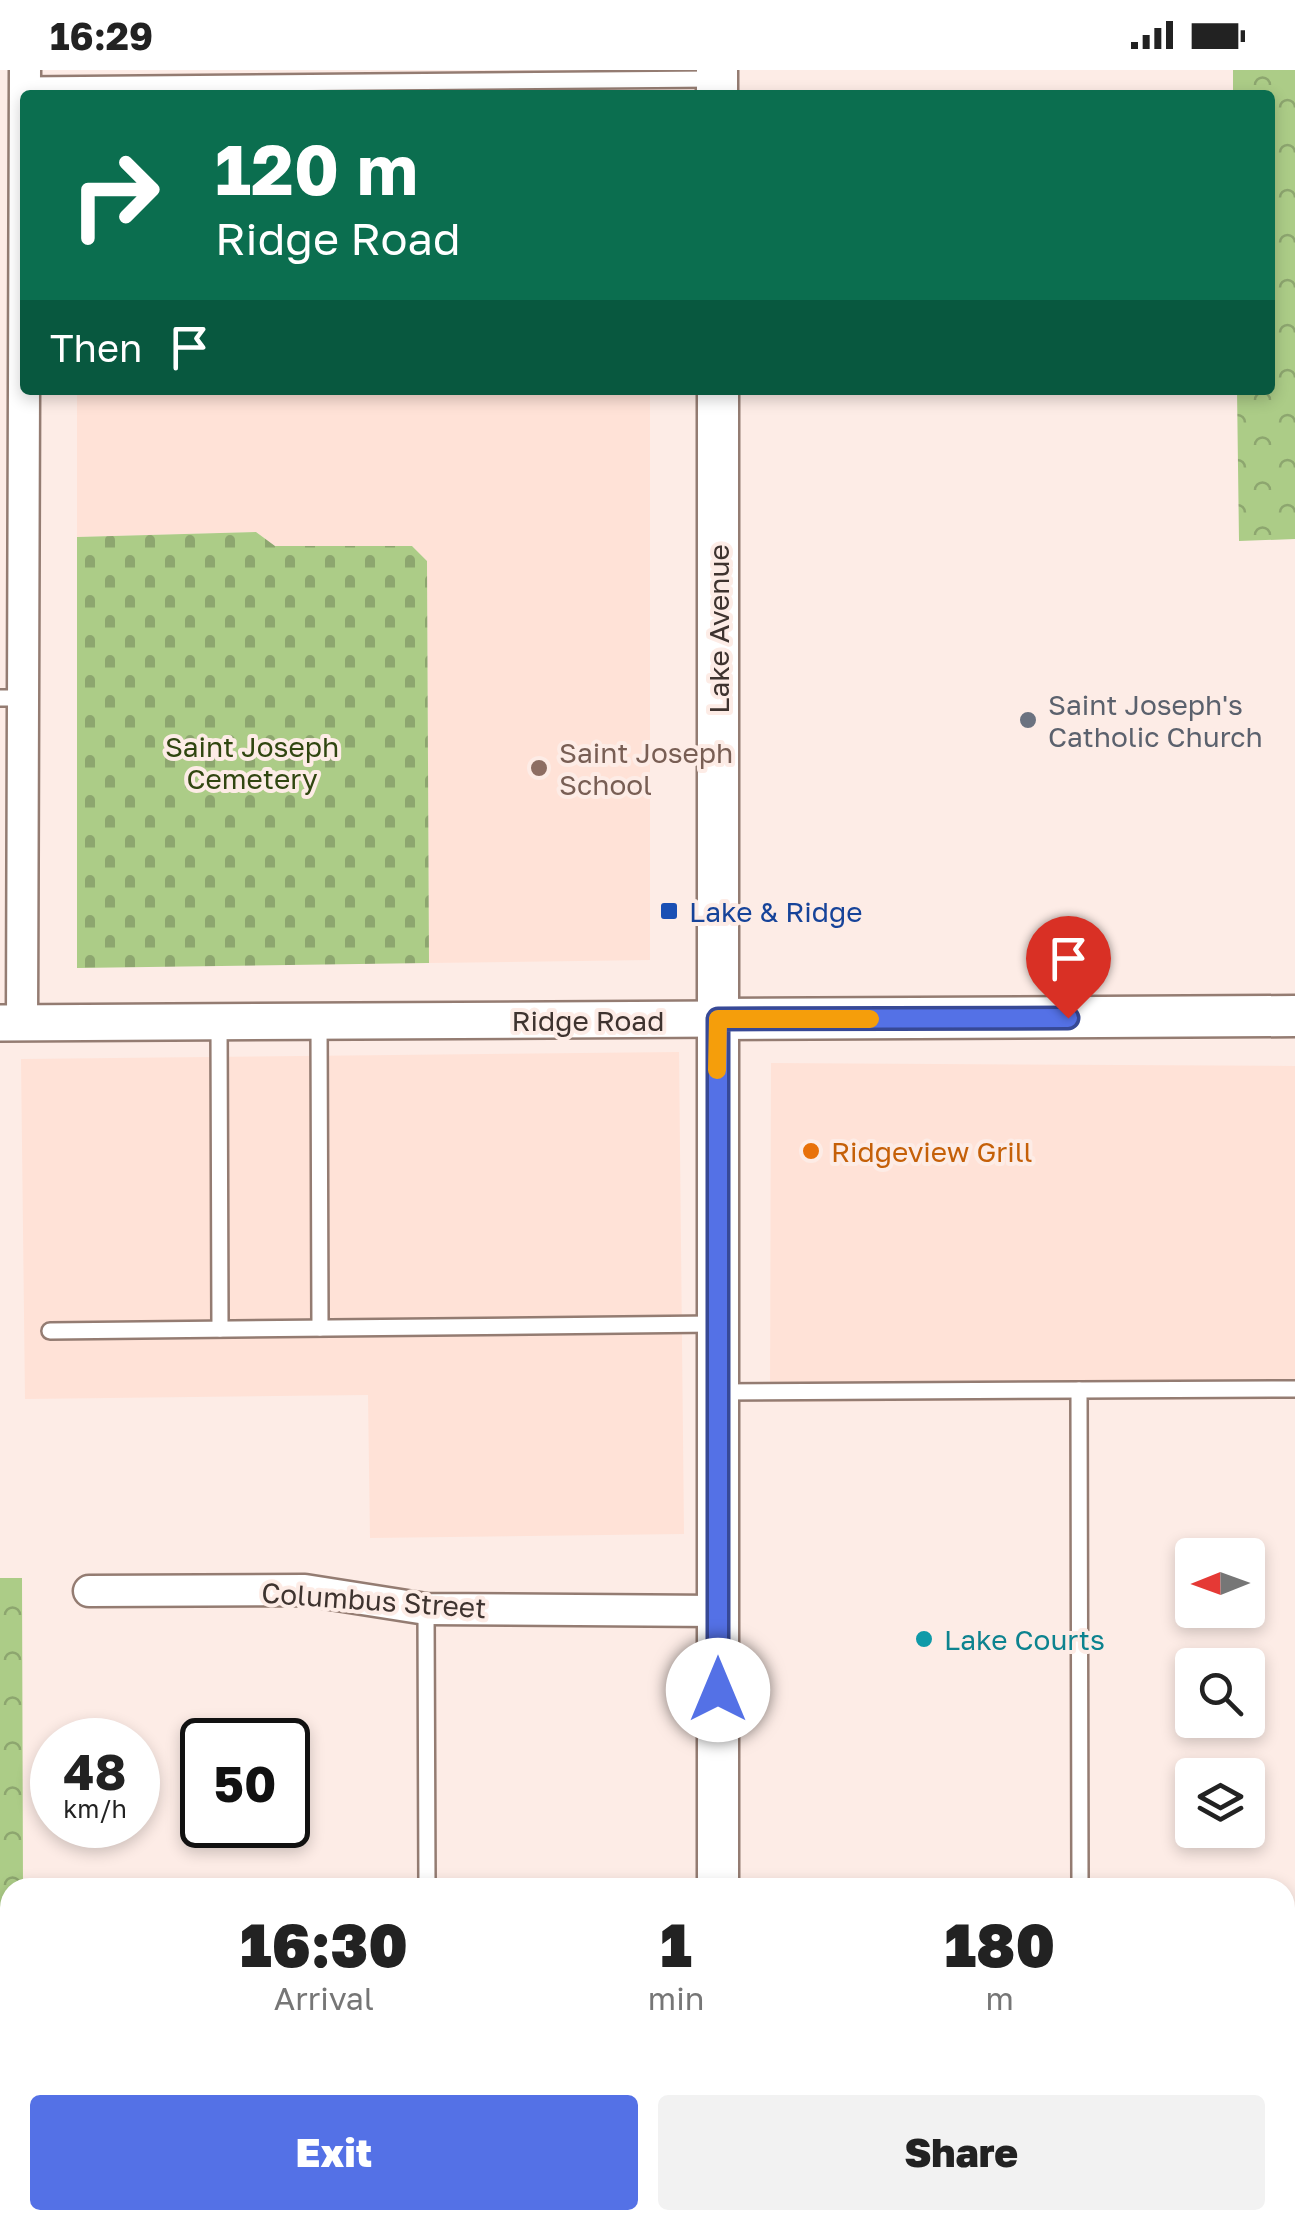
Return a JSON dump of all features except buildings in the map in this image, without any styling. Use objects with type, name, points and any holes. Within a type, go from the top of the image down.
[{"type":"main road","name":"Lake Avenue","points":[[718,395],[718,1878]]},
{"type":"main road","name":"Ridge Road","points":[[718,1019],[1295,1016]]},
{"type":"street","points":[[11,1022],[11,698],[20,308]]},
{"type":"street","name":"Ridge Road","points":[[11,1022],[718,1019]]},
{"type":"street","name":"Columbus Street","points":[[89,1591],[305,1590],[426,1609],[718,1611]]},
{"type":"lane","points":[[25,77],[717,81]]},
{"type":"lane","points":[[319,1021],[320,1328]]},
{"type":"lane","points":[[219,1022],[220,1329]]},
{"type":"lane","points":[[50,1330],[718,1324]]},
{"type":"lane","points":[[718,1392],[1295,1389]]},
{"type":"lane","points":[[1078,1390],[1080,1878]]},
{"type":"lane","points":[[426,1609],[427,1878]]},
{"type":"shaded area","name":"Saint Joseph School","points":[[77,395],[650,395],[650,960],[429,963],[427,561],[412,546],[275,546],[256,532],[77,537]]},
{"type":"shaded area","points":[[679,1052],[684,1534],[370,1538],[368,1395],[25,1399],[21,1059]]},
{"type":"shaded area","points":[[771,1063],[1295,1066],[1295,1399],[770,1402]]},
{"type":"green space","points":[[1233,70],[1295,70],[1295,539],[1239,541],[1237,395],[1275,395],[1275,90],[1233,90]]},
{"type":"green space","name":"Saint Joseph Cemetery","points":[[256,532],[275,546],[412,546],[427,561],[429,963],[77,968],[77,537]]},
{"type":"green space","points":[[0,1578],[22,1578],[23,1878],[0,1878]]},
{"type":"slow traffic","points":[[717,1070],[718,1019],[870,1019]]},
{"type":"place","name":"Saint Joseph's Catholic Church","points":[[1028,720]]},
{"type":"place","name":"Saint Joseph School","points":[[539,768]]},
{"type":"place","name":"Lake & Ridge","points":[[669,911]]},
{"type":"place","name":"Ridgeview Grill","points":[[811,1151]]},
{"type":"place","name":"Lake Courts","points":[[924,1639]]},
{"type":"route","points":[[718,1690],[718,1019],[1068,1018]]}]
